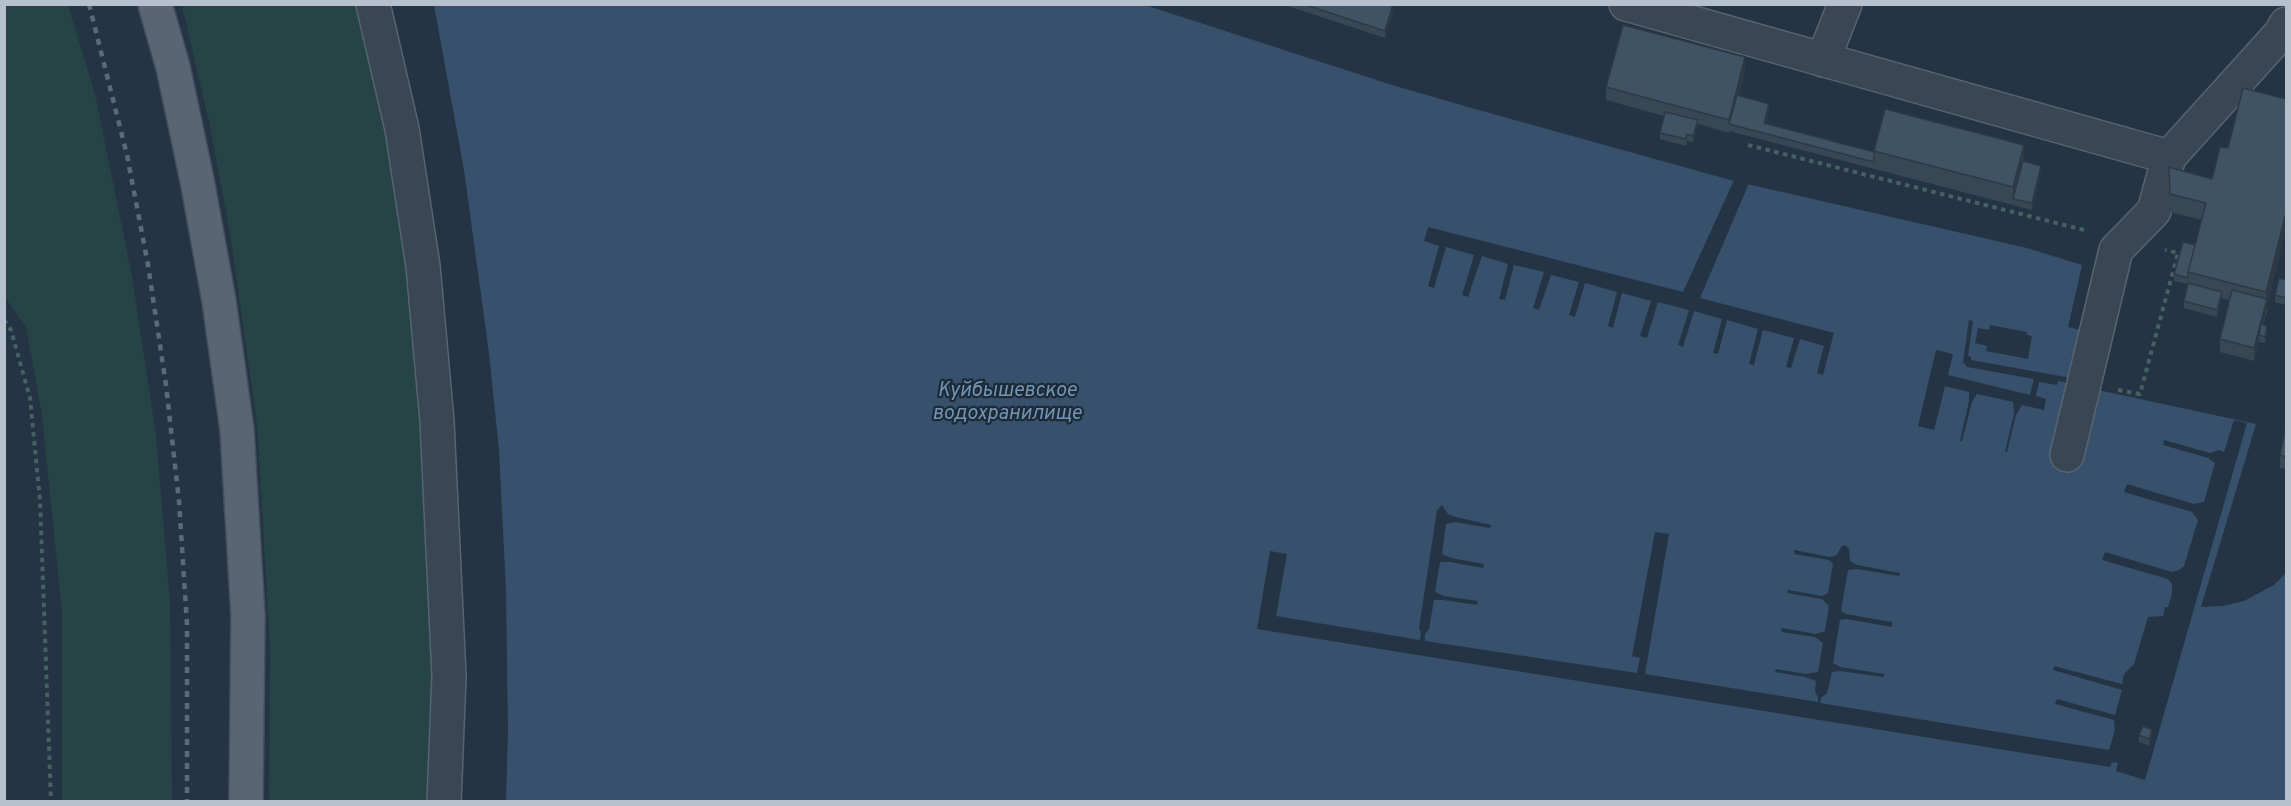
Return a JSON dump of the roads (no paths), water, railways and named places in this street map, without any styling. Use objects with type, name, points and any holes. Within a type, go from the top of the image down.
[{"type":"main road","points":[[155,4],[173,67],[197,180],[219,301],[237,430],[248,616],[246,801]]},
{"type":"lane","points":[[373,4],[402,129],[423,266],[431,350],[437,421],[449,676],[444,801]]},
{"type":"lane","points":[[1626,4],[2169,157]]},
{"type":"lane","points":[[1823,60],[1845,4]]},
{"type":"lane","points":[[2067,455],[2116,250],[2154,210],[2169,157],[2281,33],[2286,24]]},
{"type":"water","name":"Куйбышевское водохранилище","points":[[434,5],[1145,5],[1392,85],[1734,181],[2027,248],[2082,265],[2068,327],[2112,338],[2098,390],[2256,424],[2201,607],[2223,606],[2244,601],[2274,585],[2286,573],[2286,801],[506,801],[508,732],[506,590],[499,450],[489,353],[464,170]]},
{"type":"railway","points":[[89,4],[127,155],[148,265],[166,385],[179,501],[187,624],[187,802]]}]
